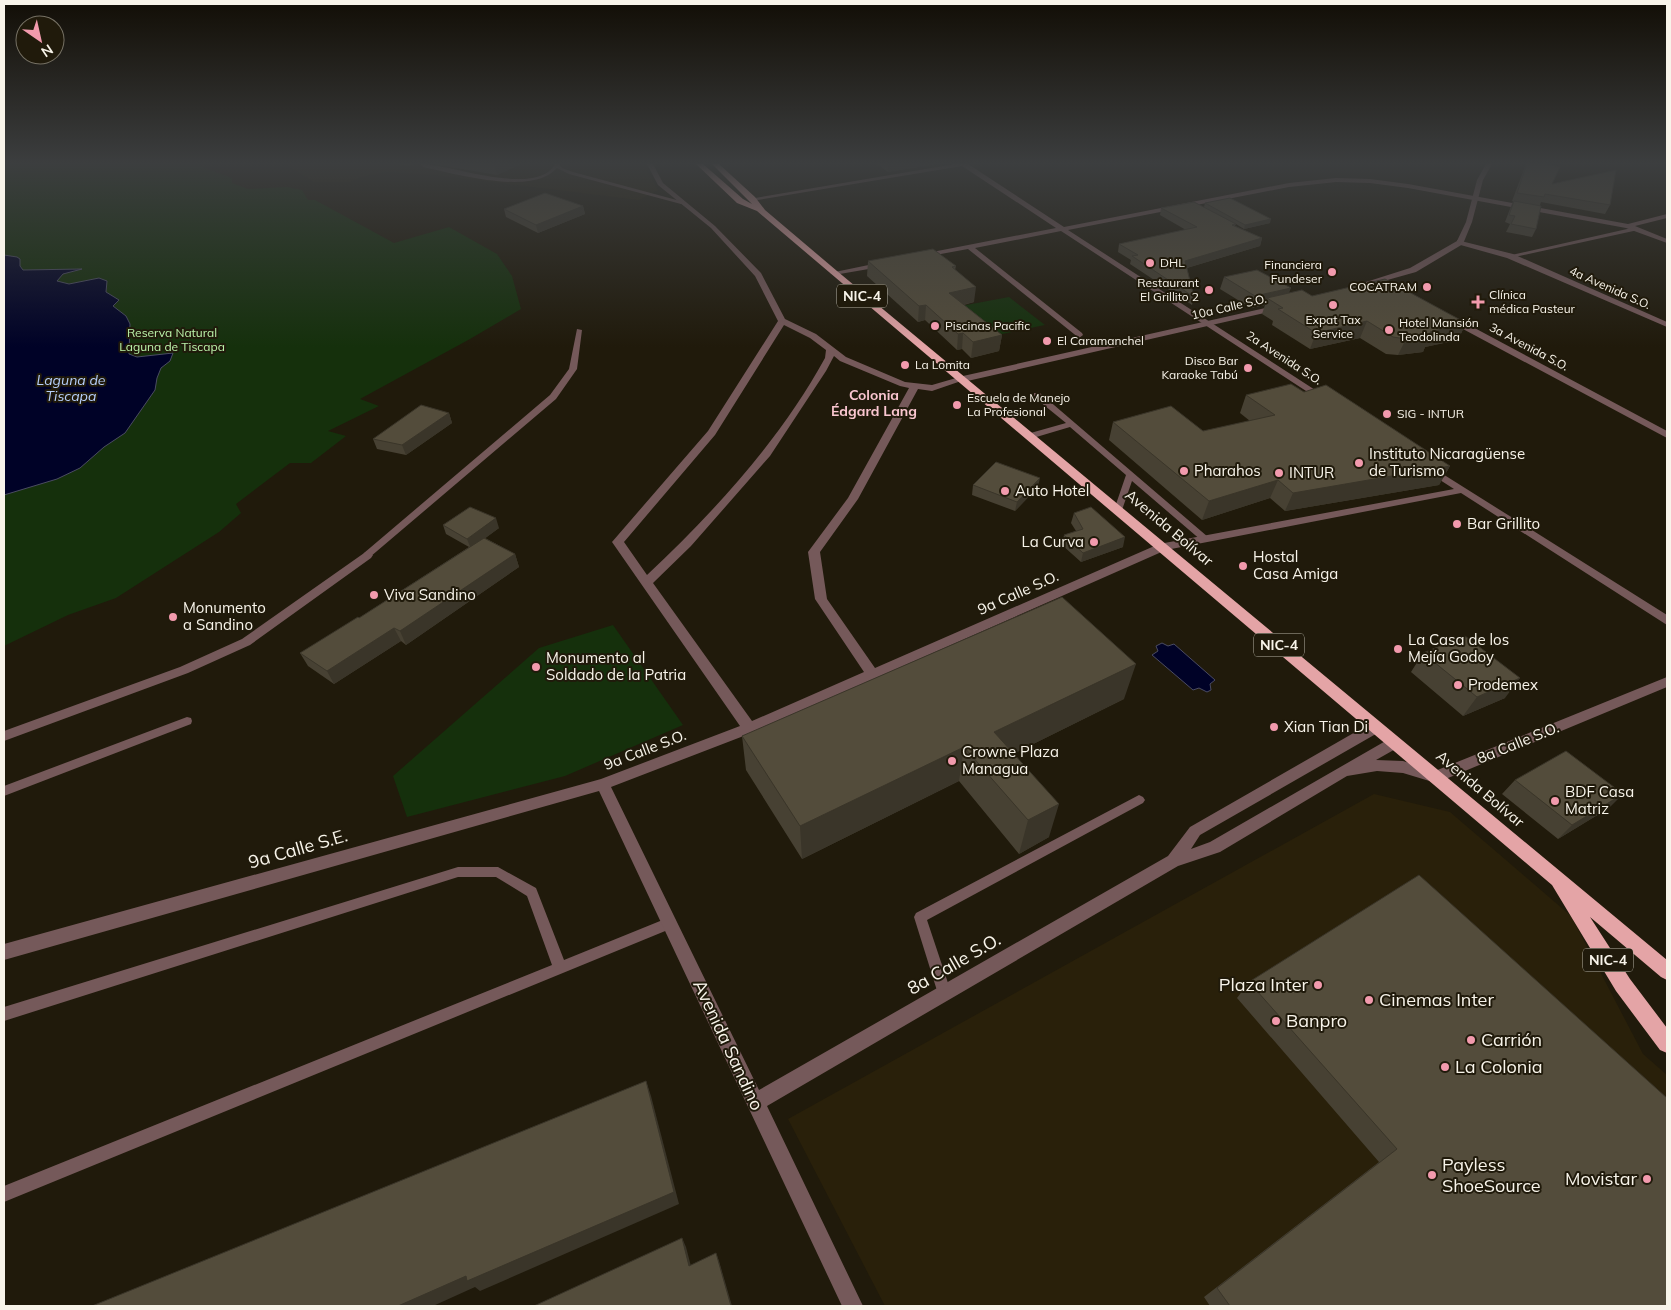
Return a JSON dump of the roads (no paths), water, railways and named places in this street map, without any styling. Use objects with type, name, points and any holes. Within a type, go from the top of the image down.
[{"type":"highway","name":"Avenida Bolívar","points":[[778,225],[1667,971]]},
{"type":"highway","name":"Avenida Bolívar","points":[[1553,874],[1623,985],[1667,1043]]},
{"type":"street","points":[[709,225],[758,275],[782,321],[712,433],[618,542],[749,728]]},
{"type":"street","name":"2a Avenida S.O.","points":[[1058,225],[1330,404]]},
{"type":"street","points":[[911,258],[1084,225]]},
{"type":"street","points":[[1363,286],[1413,270],[1434,259],[1460,242],[1468,225]]},
{"type":"street","points":[[1623,225],[1667,241]]},
{"type":"street","name":"4a Avenida S.O.","points":[[1460,242],[1510,256],[1667,326]]},
{"type":"street","points":[[970,247],[1080,334]]},
{"type":"street","points":[[834,273],[892,262]]},
{"type":"street","points":[[1380,282],[1389,286]]},
{"type":"street","name":"10a Calle S.O.","points":[[782,321],[813,336],[843,359],[903,384],[932,388],[963,379],[1292,304]]},
{"type":"street","name":"3a Avenida S.O.","points":[[1441,314],[1667,435]]},
{"type":"street","points":[[647,582],[687,544],[767,454],[822,371],[829,358],[830,348]]},
{"type":"street","points":[[872,674],[821,599],[814,552],[853,499],[915,385]]},
{"type":"street","points":[[1425,466],[1667,621]]},
{"type":"street","name":"9a Calle S.O.","points":[[603,784],[749,728],[1163,547],[1463,490]]},
{"type":"street","points":[[4,736],[184,670],[246,642],[367,555]]},
{"type":"street","name":"8a Calle S.O.","points":[[1336,775],[1378,765],[1403,767],[1436,777],[1667,682]]},
{"type":"street","name":"8a Calle S.O.","points":[[1174,861],[1194,832],[1376,727]]},
{"type":"street","name":"8a Calle S.O.","points":[[755,1103],[944,992],[1174,861],[1215,847],[1394,743]]},
{"type":"street","name":"Avenida Sandino","points":[[603,784],[853,1306]]},
{"type":"street","name":"9a Calle S.E.","points":[[4,952],[603,784]]},
{"type":"lane","points":[[1510,256],[1636,229]]},
{"type":"lane","points":[[367,555],[553,397],[573,369],[580,330]]},
{"type":"lane","points":[[1037,395],[1205,539]]},
{"type":"lane","points":[[1030,436],[1072,424]]},
{"type":"lane","points":[[1118,510],[1130,474]]},
{"type":"lane","points":[[4,791],[187,720]]},
{"type":"lane","points":[[944,992],[920,917],[1139,800]]},
{"type":"lane","points":[[4,1014],[458,872],[498,872],[532,892],[560,967]]},
{"type":"lane","points":[[4,1194],[670,922]]},
{"type":"water","name":"Laguna de Tiscapa","points":[[4,255],[20,259],[20,266],[23,270],[82,269],[63,274],[57,281],[69,284],[99,278],[107,281],[106,292],[119,300],[113,306],[126,316],[130,324],[129,354],[137,357],[173,353],[170,361],[161,368],[155,390],[125,433],[104,447],[80,468],[57,479],[4,495]]},
{"type":"water","points":[[1162,643],[1168,646],[1174,644],[1215,680],[1210,684],[1211,690],[1207,692],[1199,688],[1193,690],[1152,655],[1158,651],[1156,646]]},
{"type":"place","name":"DHL","points":[[1150,263]]},
{"type":"place","name":"Financiera Fundeser","points":[[1332,272]]},
{"type":"place","name":"COCATRAM","points":[[1427,287]]},
{"type":"place","name":"Restaurant El Grillito 2","points":[[1209,290]]},
{"type":"place","name":"Clínica médica Pasteur","points":[[1478,302]]},
{"type":"place","name":"Expat Tax Service","points":[[1333,305]]},
{"type":"place","name":"Piscinas Pacific","points":[[935,326]]},
{"type":"place","name":"Hotel Mansión Teodolinda","points":[[1389,330]]},
{"type":"place","name":"El Caramanchel","points":[[1047,341]]},
{"type":"place","name":"La Lomita","points":[[905,365]]},
{"type":"place","name":"Disco Bar Karaoke Tabú","points":[[1248,368]]},
{"type":"place","name":"Escuela de Manejo La Profesional","points":[[957,405]]},
{"type":"place","name":"SIG - INTUR","points":[[1387,414]]},
{"type":"place","name":"Instituto Nicaragüense de Turismo","points":[[1359,463]]},
{"type":"place","name":"Pharahos","points":[[1184,471]]},
{"type":"place","name":"INTUR","points":[[1279,473]]},
{"type":"place","name":"Auto Hotel","points":[[1005,491]]},
{"type":"place","name":"Bar Grillito","points":[[1457,524]]},
{"type":"place","name":"La Curva","points":[[1094,542]]},
{"type":"place","name":"Hostal Casa Amiga","points":[[1243,566]]},
{"type":"place","name":"Viva Sandino","points":[[374,595]]},
{"type":"place","name":"Monumento a Sandino","points":[[173,617]]},
{"type":"place","name":"La Casa de los Mejía Godoy","points":[[1398,649]]},
{"type":"place","name":"Monumento al Soldado de la Patria","points":[[536,667]]},
{"type":"place","name":"Prodemex","points":[[1458,685]]},
{"type":"place","name":"Xian Tian Di","points":[[1274,727]]},
{"type":"place","name":"Crowne Plaza Managua","points":[[952,761]]},
{"type":"place","name":"BDF Casa Matriz","points":[[1555,801]]},
{"type":"place","name":"Plaza Inter","points":[[1318,985]]},
{"type":"place","name":"Cinemas Inter","points":[[1369,1000]]},
{"type":"place","name":"Banpro","points":[[1276,1021]]},
{"type":"place","name":"Carrión","points":[[1471,1040]]},
{"type":"place","name":"La Colonia","points":[[1445,1067]]},
{"type":"place","name":"Payless ShoeSource","points":[[1432,1175]]},
{"type":"place","name":"Movistar","points":[[1647,1179]]},
{"type":"district","name":"Colonia Édgard Lang","points":[[874,404]]},
{"type":"park label","name":"Reserva Natural Laguna de Tiscapa","points":[[172,340]]}]
